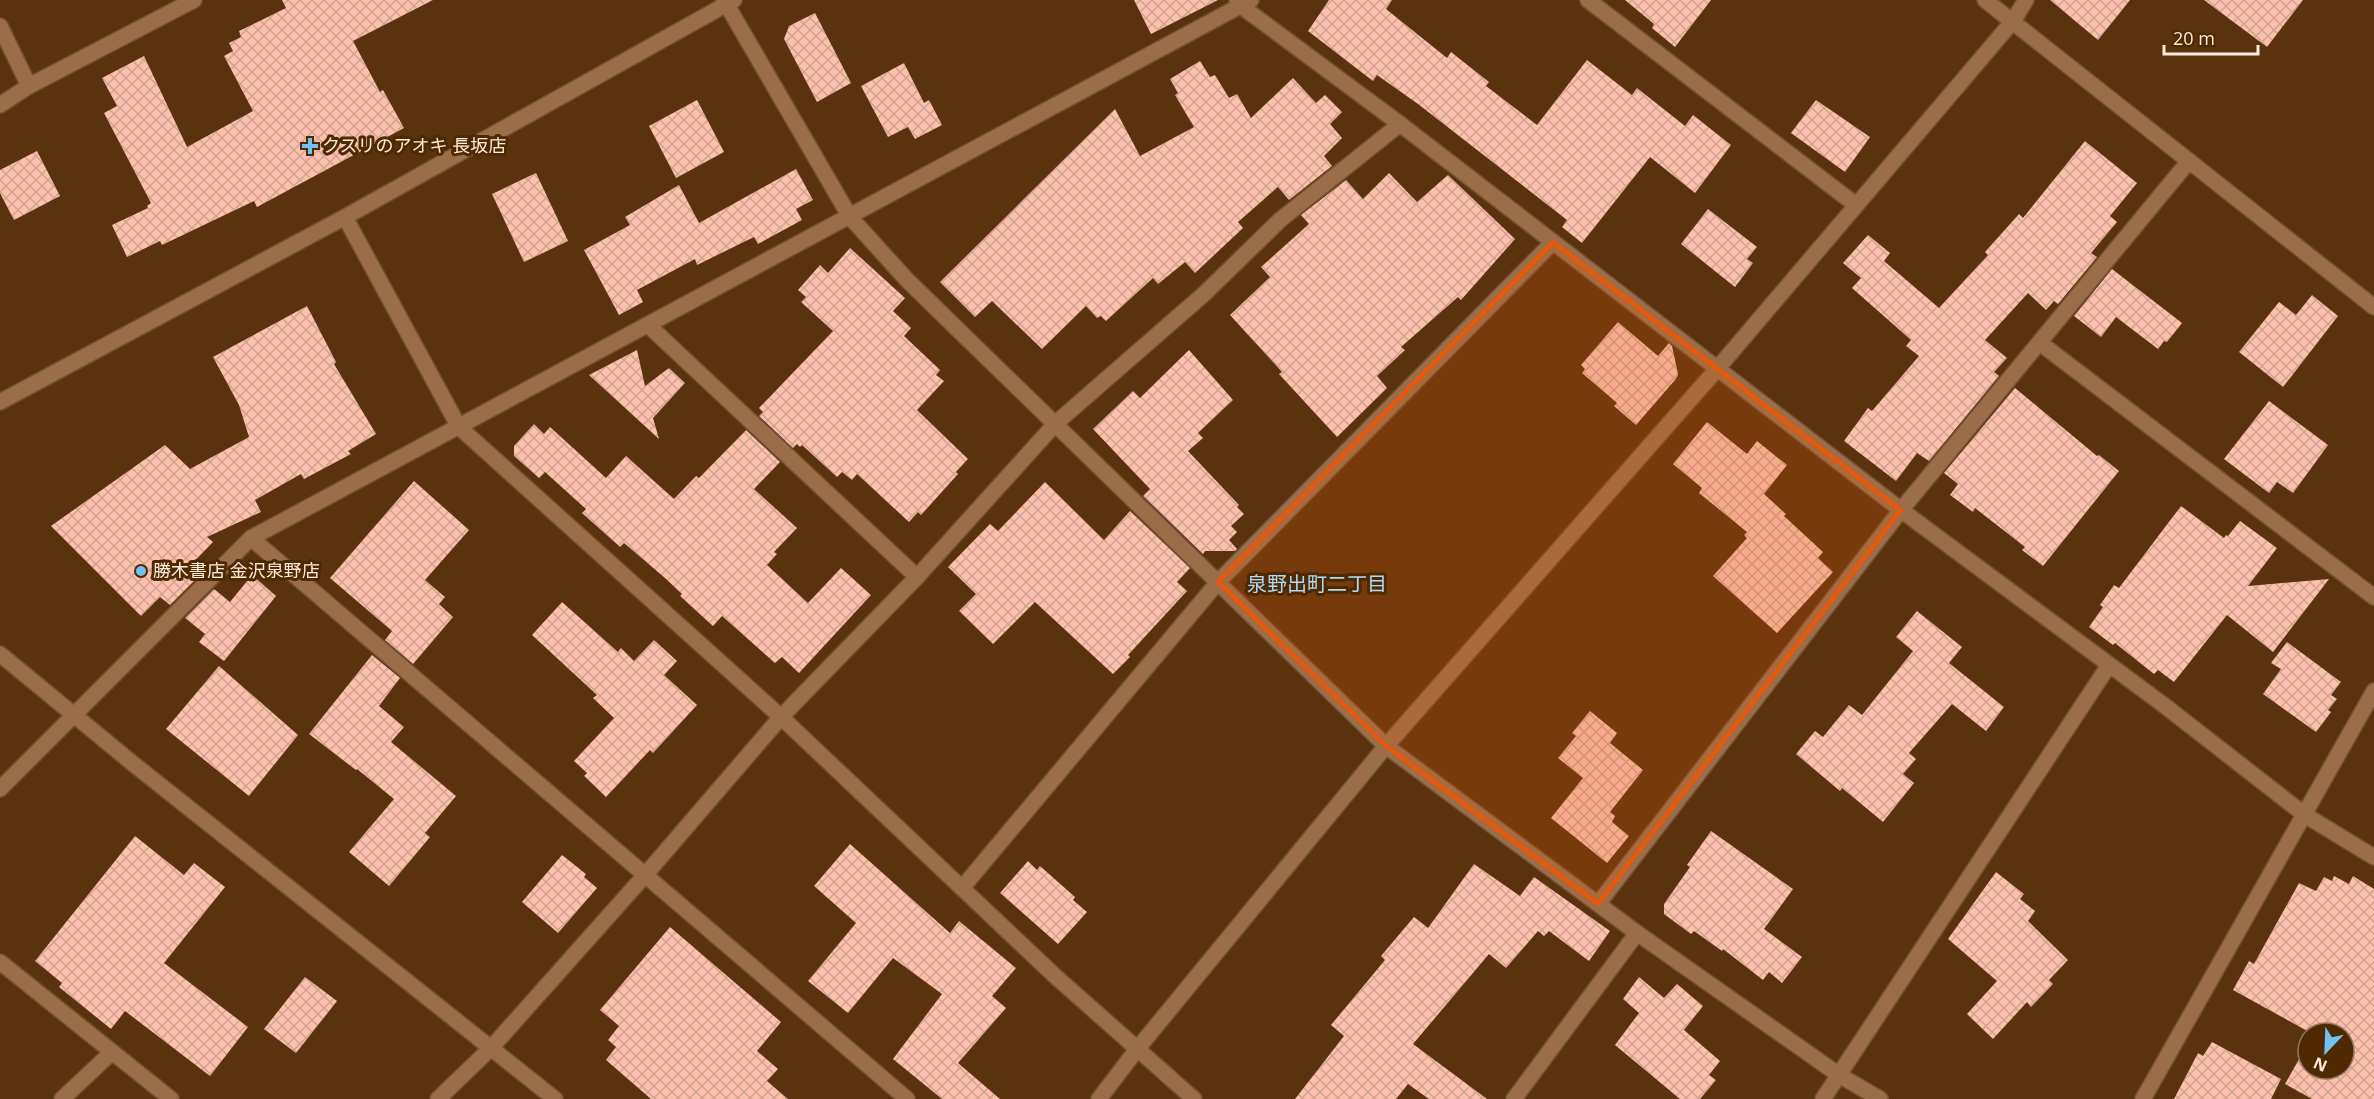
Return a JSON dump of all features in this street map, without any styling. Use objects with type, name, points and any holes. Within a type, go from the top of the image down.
[{"type":"street","points":[[0,105],[28,86],[194,0]]},
{"type":"street","points":[[1588,0],[1856,205]]},
{"type":"street","points":[[1985,0],[2374,307]]},
{"type":"street","points":[[1099,1099],[1138,1048],[1386,746],[1717,369],[2013,21],[2026,0]]},
{"type":"street","points":[[0,402],[345,217],[728,1],[850,217],[907,280],[1386,746],[1637,933],[1839,1075],[1880,1099]]},
{"type":"street","points":[[0,789],[251,538],[850,217],[1243,2],[1901,510],[2305,815],[2374,857]]},
{"type":"street","points":[[0,26],[28,86]]},
{"type":"street","points":[[438,1099],[491,1048],[646,874],[781,717],[917,577],[1056,423],[1204,294],[1280,220],[1400,124]]},
{"type":"street","points":[[1598,904],[1901,510],[2189,161]]},
{"type":"street","points":[[345,217],[459,427],[781,717],[1055,976],[1194,1099]]},
{"type":"street","points":[[962,888],[1218,582],[1553,242]]},
{"type":"street","points":[[648,325],[917,577]]},
{"type":"street","points":[[2040,343],[2374,597]]},
{"type":"street","points":[[251,538],[907,1099]]},
{"type":"street","points":[[0,654],[555,1099]]},
{"type":"street","points":[[1822,1099],[2109,665]]},
{"type":"street","points":[[2143,1099],[2374,690]]},
{"type":"street","points":[[1514,1099],[1637,933]]},
{"type":"street","points":[[0,962],[171,1099]]},
{"type":"street","points":[[62,1099],[112,1052]]},
{"type":"highlighted area","points":[[1553,242],[1901,510],[1598,904],[1386,746],[1218,582]]},
{"type":"building","points":[[282,0],[433,0],[353,41],[380,92],[383,90],[404,128],[257,207],[254,201],[162,245],[160,241],[127,257],[112,225],[148,208],[147,206],[151,203],[104,113],[117,106],[102,78],[144,56],[187,147],[253,111],[224,56],[233,51],[229,43],[241,37],[239,31],[286,8]]},
{"type":"building","points":[[1134,0],[1218,0],[1151,34]]},
{"type":"building","points":[[1329,0],[1392,0],[1386,9],[1447,58],[1451,52],[1489,82],[1486,86],[1537,125],[1587,60],[1632,95],[1637,88],[1685,126],[1693,115],[1731,145],[1695,193],[1650,157],[1582,243],[1562,227],[1567,220],[1418,104],[1377,75],[1373,81],[1308,31]]},
{"type":"building","points":[[1625,0],[1711,0],[1675,47],[1652,28],[1654,24]]},
{"type":"building","points":[[2050,0],[2130,0],[2098,40]]},
{"type":"building","points":[[2204,0],[2303,0],[2267,47]]},
{"type":"building","points":[[815,13],[851,83],[817,102],[784,39],[789,26]]},
{"type":"building","points":[[1200,61],[1210,77],[1215,75],[1229,98],[1237,94],[1251,118],[1293,78],[1316,103],[1325,95],[1342,112],[1330,124],[1342,138],[1324,156],[1332,166],[1289,200],[1278,187],[1238,222],[1243,228],[1195,273],[1185,262],[1158,284],[1153,278],[1106,321],[1101,316],[1097,318],[1086,306],[1042,349],[992,301],[975,317],[940,282],[1115,109],[1140,156],[1194,127],[1175,95],[1178,93],[1170,79]]},
{"type":"building","points":[[904,63],[924,103],[929,100],[942,125],[915,139],[908,127],[888,137],[861,86]]},
{"type":"building","points":[[697,100],[724,152],[676,178],[649,126]]},
{"type":"building","points":[[1816,100],[1870,137],[1845,172],[1791,133]]},
{"type":"building","points":[[2085,141],[2137,183],[2110,216],[2117,222],[2091,253],[2097,257],[2058,304],[2054,301],[2046,310],[2028,293],[1985,340],[2007,358],[1994,372],[1999,376],[1929,461],[1917,453],[1896,481],[1844,441],[1868,408],[1872,411],[1919,356],[1906,346],[1911,340],[1852,288],[1861,278],[1843,263],[1868,235],[1890,253],[1884,261],[1939,308],[1988,255],[1985,252],[2019,214],[2023,218]]},
{"type":"building","points":[[37,151],[60,196],[14,220],[0,193],[0,170]]},
{"type":"building","points":[[796,169],[813,200],[796,209],[802,220],[758,244],[754,237],[697,265],[695,259],[637,290],[643,302],[619,315],[584,250],[630,225],[625,217],[679,185],[699,223]]},
{"type":"building","points":[[536,173],[568,241],[524,262],[492,194]]},
{"type":"building","points":[[1389,173],[1417,202],[1448,175],[1515,239],[1461,300],[1458,297],[1401,347],[1405,350],[1377,376],[1387,388],[1337,437],[1279,374],[1282,372],[1230,315],[1270,277],[1261,267],[1309,224],[1301,215],[1346,180],[1363,199]]},
{"type":"building","points":[[1708,209],[1757,247],[1747,259],[1753,263],[1735,287],[1681,244]]},
{"type":"building","points":[[850,248],[905,298],[893,311],[911,328],[904,336],[940,370],[936,375],[944,381],[917,410],[968,459],[956,472],[958,474],[921,515],[918,512],[909,522],[857,474],[852,480],[842,472],[837,477],[802,445],[800,447],[797,444],[793,448],[759,416],[763,412],[759,408],[833,331],[801,302],[806,297],[798,290],[820,265],[828,273]]},
{"type":"building","points":[[2112,269],[2182,323],[2167,342],[2164,341],[2158,349],[2116,317],[2101,337],[2074,316]]},
{"type":"building","points":[[2312,295],[2338,316],[2283,387],[2239,352],[2279,302],[2296,315]]},
{"type":"building","points":[[307,306],[336,362],[334,364],[376,434],[348,451],[351,454],[304,479],[301,474],[255,500],[261,512],[207,537],[213,542],[189,567],[199,576],[170,605],[160,597],[141,616],[51,526],[165,445],[190,469],[249,437],[239,405],[213,357]]},
{"type":"building","points":[[1618,322],[1658,356],[1669,343],[1672,346],[1677,369],[1678,375],[1675,380],[1636,425],[1614,406],[1617,403],[1582,373],[1585,369],[1581,365]]},
{"type":"building","points":[[637,350],[645,386],[669,368],[685,383],[653,418],[659,439],[589,375]]},
{"type":"building","points":[[1189,350],[1233,400],[1198,433],[1203,438],[1188,451],[1239,505],[1237,507],[1244,514],[1231,526],[1237,532],[1229,540],[1237,549],[1235,551],[1205,551],[1203,554],[1143,496],[1150,489],[1093,429],[1133,391],[1140,398]]},
{"type":"building","points":[[2015,388],[2097,456],[2099,455],[2119,471],[2043,566],[2022,550],[2025,547],[1975,508],[1973,512],[1950,495],[1958,484],[1944,473]]},
{"type":"building","points":[[2269,401],[2328,445],[2293,493],[2277,482],[2269,493],[2224,459]]},
{"type":"building","points":[[1707,422],[1747,454],[1757,441],[1787,465],[1764,494],[1823,552],[1818,558],[1833,572],[1777,633],[1713,576],[1747,538],[1744,535],[1747,532],[1699,493],[1702,488],[1673,464]]},
{"type":"building","points":[[534,424],[544,434],[550,427],[606,478],[626,456],[674,499],[696,476],[699,478],[746,430],[780,462],[754,489],[797,528],[774,552],[777,554],[767,565],[808,603],[841,568],[871,595],[799,673],[782,657],[775,663],[722,616],[713,626],[680,596],[682,594],[665,578],[624,543],[620,547],[582,513],[586,509],[545,472],[539,478],[514,456],[514,446]]},
{"type":"building","points":[[414,481],[469,530],[425,580],[445,597],[439,604],[453,617],[413,664],[385,640],[392,631],[330,578]]},
{"type":"building","points":[[1045,482],[1104,540],[1130,511],[1190,568],[1177,582],[1187,591],[1113,674],[1035,602],[993,644],[959,611],[976,594],[948,567],[990,524],[998,531]]},
{"type":"building","points":[[2181,506],[2224,538],[2240,521],[2277,548],[2248,586],[2329,579],[2273,652],[2227,615],[2174,682],[2158,670],[2154,674],[2115,643],[2113,645],[2089,627],[2103,607],[2100,605],[2114,585],[2119,588]]},
{"type":"building","points":[[252,575],[276,596],[224,661],[199,642],[205,634],[185,618],[214,589],[230,602]]},
{"type":"building","points":[[562,602],[618,652],[621,648],[634,661],[654,640],[677,661],[664,675],[697,705],[653,753],[650,750],[606,797],[584,776],[587,773],[574,761],[614,718],[593,698],[597,695],[532,635]]},
{"type":"building","points":[[1917,611],[1962,647],[1949,663],[2004,707],[1986,731],[1952,704],[1909,753],[1916,759],[1903,774],[1914,783],[1883,822],[1842,788],[1840,791],[1796,754],[1815,731],[1823,737],[1849,705],[1862,715],[1913,651],[1896,637]]},
{"type":"building","points":[[2287,642],[2341,682],[2331,695],[2337,699],[2328,710],[2331,712],[2316,732],[2263,694],[2281,669],[2271,663]]},
{"type":"building","points":[[372,655],[400,678],[379,706],[404,727],[391,742],[456,796],[425,833],[430,837],[389,886],[349,852],[394,799],[309,734]]},
{"type":"building","points":[[219,666],[298,735],[249,796],[166,729]]},
{"type":"building","points":[[1590,711],[1617,733],[1610,743],[1643,770],[1610,812],[1615,816],[1612,822],[1629,836],[1607,863],[1551,818],[1583,778],[1558,758],[1576,736],[1572,733]]},
{"type":"building","points":[[1711,831],[1793,889],[1764,929],[1802,957],[1782,983],[1769,972],[1763,980],[1723,949],[1722,951],[1694,931],[1691,934],[1664,914],[1664,904],[1690,867],[1687,865]]},
{"type":"building","points":[[135,836],[184,875],[194,863],[225,887],[164,963],[248,1027],[210,1076],[125,1011],[111,1029],[59,987],[62,983],[35,961]]},
{"type":"building","points":[[850,844],[950,933],[959,921],[1016,968],[992,996],[1006,1008],[958,1063],[1000,1099],[942,1099],[893,1059],[942,994],[893,958],[848,1013],[808,981],[856,923],[814,886]]},
{"type":"building","points":[[562,855],[586,874],[584,877],[597,888],[558,933],[522,902]]},
{"type":"building","points":[[1028,861],[1037,870],[1040,866],[1075,897],[1073,900],[1087,912],[1058,944],[1000,893]]},
{"type":"building","points":[[1474,864],[1520,896],[1534,877],[1610,931],[1589,961],[1549,931],[1544,936],[1538,931],[1506,968],[1489,954],[1413,1044],[1487,1099],[1429,1099],[1408,1084],[1396,1099],[1295,1099],[1344,1036],[1331,1025],[1385,960],[1381,956],[1414,917],[1428,928]]},
{"type":"building","points":[[1996,872],[2024,894],[2020,899],[2035,911],[2028,921],[2068,960],[2049,980],[2053,984],[2031,1007],[2027,1002],[1993,1039],[1967,1014],[1997,981],[1948,939]]},
{"type":"building","points":[[2334,876],[2349,884],[2353,876],[2374,889],[2374,1099],[2312,1099],[2285,1084],[2296,1064],[2296,1081],[2356,1081],[2356,1021],[2296,1021],[2296,1025],[2233,990],[2249,961],[2254,964],[2299,883],[2316,891],[2324,877],[2332,881]]},
{"type":"building","points":[[670,927],[781,1022],[757,1051],[778,1069],[767,1081],[788,1099],[651,1099],[606,1060],[616,1047],[608,1040],[619,1026],[600,1010]]},
{"type":"building","points":[[305,977],[337,1001],[296,1053],[264,1029]]},
{"type":"building","points":[[1639,977],[1664,998],[1677,984],[1703,1006],[1684,1030],[1720,1061],[1709,1075],[1716,1080],[1700,1099],[1680,1099],[1615,1045],[1639,1013],[1623,999]]},
{"type":"building","points":[[2212,1042],[2281,1079],[2271,1099],[2174,1099],[2198,1053],[2203,1056]]},
{"type":"place","name":"クスリのアオキ 長坂店","points":[[310,146]]},
{"type":"place","name":"勝木書店 金沢泉野店","points":[[141,571]]},
{"type":"district","name":"泉野出町二丁目","points":[[1317,584]]}]
